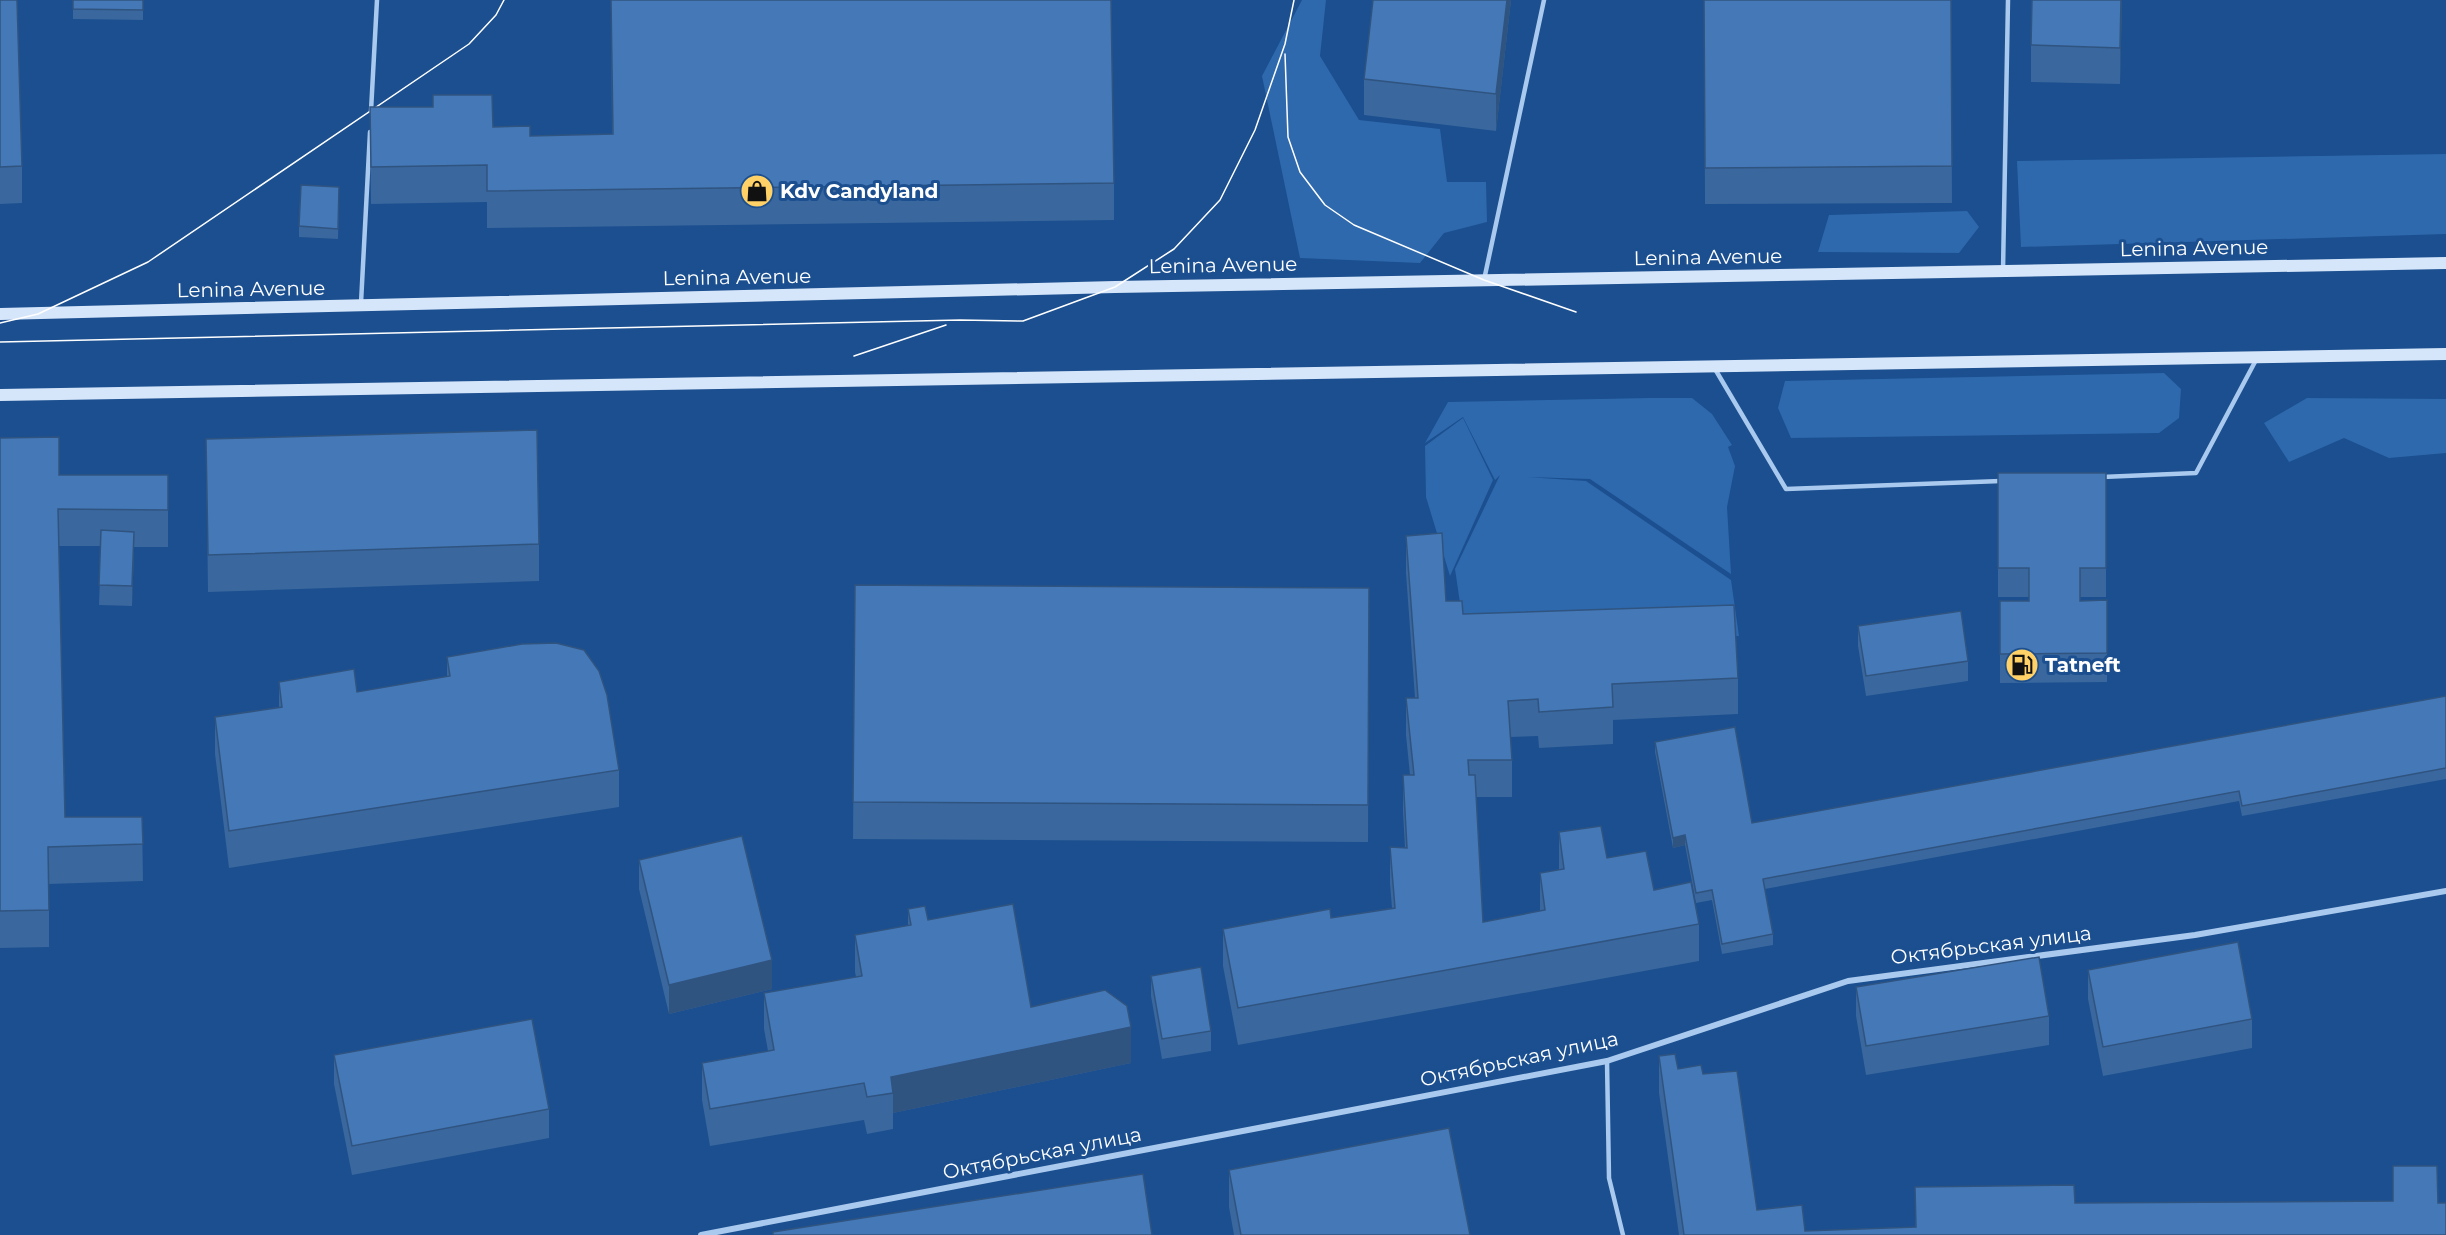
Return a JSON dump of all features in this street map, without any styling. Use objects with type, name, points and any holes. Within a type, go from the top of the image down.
[{"type":"main road","name":"Lenina Avenue","points":[[0,314],[1484,280],[2446,263]]},
{"type":"main road","points":[[0,395],[2446,354]]},
{"type":"street","name":"Октябрьская улица","points":[[701,1235],[1607,1061],[1848,981],[2195,935],[2446,891]]},
{"type":"lane","points":[[361,306],[377,0]]},
{"type":"lane","points":[[1484,280],[1544,0]]},
{"type":"lane","points":[[2003,271],[2008,0]]},
{"type":"lane","points":[[2091,477],[2196,473],[2258,357]]},
{"type":"lane","points":[[1713,367],[1786,489],[2009,480]]},
{"type":"lane","points":[[1607,1061],[1609,1178],[1623,1235]]},
{"type":"shaded area","points":[[1302,0],[1326,0],[1320,56],[1359,120],[1440,129],[1447,182],[1486,182],[1487,222],[1444,233],[1420,263],[1300,258],[1262,76]]},
{"type":"shaded area","points":[[2446,154],[2446,234],[2021,247],[2017,161]]},
{"type":"shaded area","points":[[1967,211],[1979,227],[1959,253],[1818,252],[1829,215]]},
{"type":"shaded area","points":[[2164,373],[2181,389],[2179,418],[2159,433],[1791,438],[1778,408],[1785,381]]},
{"type":"shaded area","points":[[1692,398],[1712,414],[1732,445],[1728,447],[1735,466],[1727,507],[1731,574],[1590,479],[1527,477],[1586,481],[1731,580],[1739,636],[1466,644],[1455,569],[1500,475],[1495,480],[1463,417],[1425,443],[1448,402]]},
{"type":"shaded area","points":[[2307,398],[2446,399],[2446,453],[2389,458],[2344,438],[2289,462],[2264,423]]},
{"type":"shaded area","points":[[1463,418],[1493,480],[1450,576],[1426,497],[1425,446]]},
{"type":"building","points":[[0,0],[17,0],[22,166],[0,167]]},
{"type":"building","points":[[73,0],[143,0],[143,10],[73,9]]},
{"type":"building","points":[[611,0],[1111,0],[1114,183],[487,191],[487,165],[371,167],[370,107],[433,107],[433,95],[492,95],[493,127],[530,126],[530,136],[613,134]]},
{"type":"building","points":[[1373,0],[1507,0],[1496,94],[1364,79]]},
{"type":"building","points":[[1704,0],[1951,0],[1952,166],[1705,168]]},
{"type":"building","points":[[2032,0],[2121,0],[2120,48],[2031,45]]},
{"type":"building","points":[[301,185],[339,187],[338,229],[299,226]]},
{"type":"building","points":[[537,430],[539,544],[208,555],[206,439]]},
{"type":"building","points":[[59,437],[59,475],[168,475],[168,510],[58,509],[65,817],[142,817],[143,844],[48,847],[49,910],[0,911],[0,438]]},
{"type":"building","points":[[1998,473],[2106,473],[2106,568],[2080,568],[2080,601],[2107,600],[2107,653],[2000,654],[2000,601],[2029,601],[2029,568],[1998,568]]},
{"type":"building","points":[[101,530],[134,532],[132,586],[99,585]]},
{"type":"building","points":[[1442,533],[1446,601],[1462,601],[1463,614],[1734,605],[1738,678],[1612,684],[1613,707],[1539,712],[1538,699],[1508,701],[1512,760],[1468,760],[1469,775],[1475,775],[1483,922],[1545,910],[1540,873],[1564,869],[1559,832],[1601,826],[1607,858],[1646,851],[1654,890],[1691,882],[1699,924],[1238,1008],[1223,929],[1330,909],[1331,918],[1395,908],[1390,847],[1407,848],[1403,775],[1414,775],[1406,698],[1418,698],[1406,536]]},
{"type":"building","points":[[855,585],[1369,588],[1368,805],[853,802]]},
{"type":"building","points":[[1961,611],[1968,661],[1866,676],[1858,626]]},
{"type":"building","points":[[556,643],[584,650],[599,671],[607,695],[619,770],[229,831],[215,717],[282,707],[279,682],[354,669],[357,692],[450,676],[447,657],[522,644]]},
{"type":"building","points":[[2446,696],[2446,768],[2242,806],[2239,791],[1763,879],[1773,934],[1722,944],[1712,890],[1696,893],[1685,835],[1673,838],[1655,742],[1735,727],[1752,823]]},
{"type":"building","points":[[742,836],[772,960],[669,985],[639,860]]},
{"type":"building","points":[[1013,904],[1031,1007],[1105,990],[1127,1006],[1131,1027],[891,1077],[893,1093],[867,1097],[864,1083],[710,1109],[702,1063],[774,1050],[764,993],[862,976],[855,935],[911,925],[908,909],[925,906],[928,920]]},
{"type":"building","points":[[2238,942],[2252,1019],[2103,1047],[2088,970]]},
{"type":"building","points":[[2039,957],[2049,1016],[1866,1046],[1856,987]]},
{"type":"building","points":[[1201,967],[1211,1031],[1162,1039],[1151,976]]},
{"type":"building","points":[[532,1019],[549,1109],[352,1146],[334,1055]]},
{"type":"building","points":[[1675,1054],[1678,1069],[1701,1065],[1703,1074],[1737,1071],[1757,1210],[1802,1205],[1805,1231],[1916,1227],[1915,1187],[2074,1185],[2075,1203],[2393,1201],[2393,1166],[2437,1166],[2438,1203],[2446,1203],[2446,1235],[1684,1235],[1659,1056]]},
{"type":"building","points":[[1449,1128],[1470,1235],[1241,1235],[1229,1170]]},
{"type":"building","points":[[1143,1174],[1152,1235],[773,1235],[773,1232]]},
{"type":"tram line","points":[[0,323],[38,314],[148,262],[469,44],[496,15],[504,0]]},
{"type":"tram line","points":[[0,342],[960,320],[1023,321],[1115,287],[1174,249],[1220,200],[1255,130],[1285,44],[1294,0]]},
{"type":"tram line","points":[[1285,54],[1288,137],[1300,172],[1325,205],[1354,225],[1484,280],[1576,312]]},
{"type":"tram line","points":[[854,356],[946,325]]},
{"type":"place","name":"Kdv Candyland","points":[[757,191]]},
{"type":"place","name":"Tatneft","points":[[2022,665]]}]
